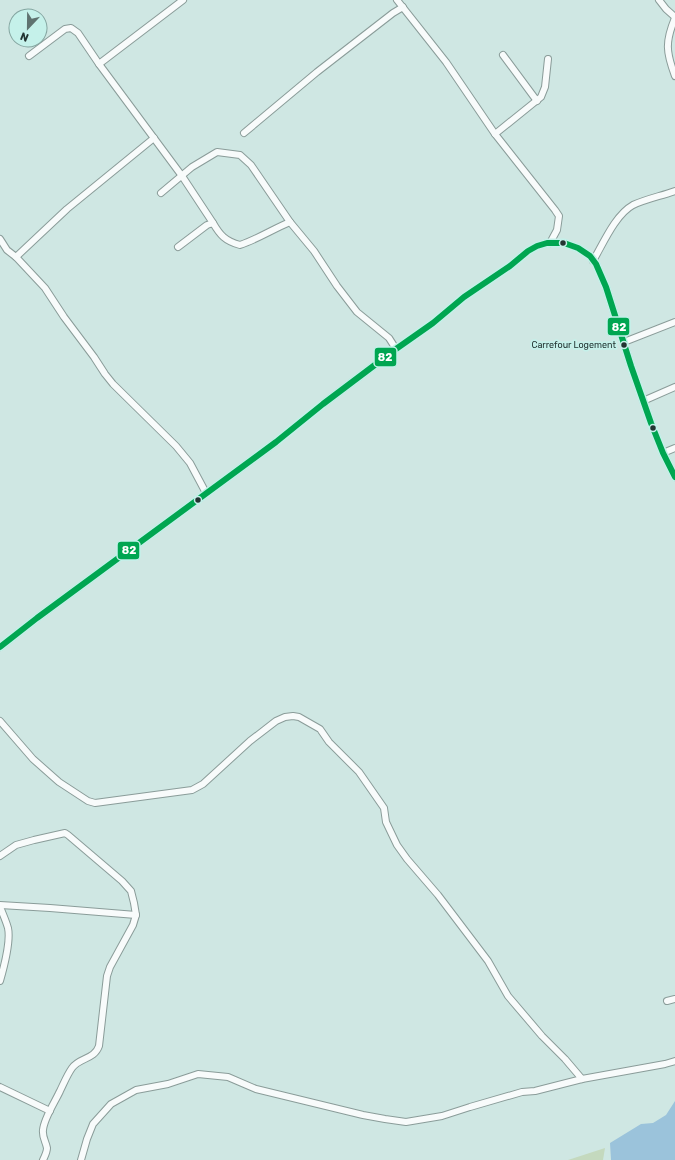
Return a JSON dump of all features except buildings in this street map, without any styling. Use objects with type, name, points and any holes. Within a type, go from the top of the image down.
[{"type":"street","points":[[99,64],[183,0]]},
{"type":"street","points":[[397,0],[446,62],[495,134],[559,216],[557,230],[550,243]]},
{"type":"street","points":[[659,0],[675,17],[669,31],[667,44],[669,59],[675,76]]},
{"type":"street","points":[[244,133],[317,72],[393,12],[403,7]]},
{"type":"street","points":[[29,56],[65,29],[71,28],[78,33],[99,64],[182,176],[219,233],[225,239],[240,245],[290,222]]},
{"type":"street","points":[[503,55],[537,101]]},
{"type":"street","points":[[495,134],[541,97],[545,88],[548,59]]},
{"type":"street","points":[[16,257],[67,209],[154,138]]},
{"type":"street","points":[[161,193],[192,168],[217,152],[240,155],[251,165],[290,222],[314,251],[337,286],[358,312],[389,338],[396,349]]},
{"type":"street","points":[[593,261],[614,224],[625,212],[633,206],[675,191]]},
{"type":"street","points":[[178,247],[207,225],[213,223]]},
{"type":"street","points":[[0,239],[7,250],[16,257],[45,288],[64,317],[113,384],[176,446],[186,458],[206,493]]},
{"type":"street","points":[[0,647],[37,618],[276,442],[323,404],[433,323],[464,297],[537,246],[550,243],[571,244],[585,252],[593,261],[606,287],[644,401],[663,453],[675,477]]},
{"type":"street","points":[[624,342],[675,322]]},
{"type":"street","points":[[644,401],[675,388]]},
{"type":"street","points":[[663,453],[675,448]]},
{"type":"street","points":[[0,722],[33,759],[54,777],[88,801],[95,802],[192,790],[203,784],[250,741],[276,721],[285,717],[293,716],[309,722],[320,729],[329,742],[359,772],[384,808],[386,822],[394,840],[407,859],[438,895],[488,962],[512,1000],[542,1036],[582,1079]]},
{"type":"street","points":[[0,856],[16,845],[60,834],[68,835],[122,881],[131,892],[136,915],[133,925],[110,967],[107,976],[99,1046],[97,1051],[94,1055],[77,1062],[71,1070],[44,1123],[42,1131],[47,1152],[43,1160]]},
{"type":"street","points":[[0,981],[8,944],[8,929],[0,906],[50,908],[136,915]]},
{"type":"street","points":[[667,1001],[675,999]]},
{"type":"street","points":[[81,1160],[93,1124],[111,1104],[136,1090],[168,1084],[198,1074],[228,1077],[256,1089],[385,1120],[406,1122],[442,1116],[522,1092],[535,1091],[582,1079],[675,1061]]},
{"type":"street","points":[[0,1087],[50,1111]]},
{"type":"green space","points":[[605,1148],[603,1160],[568,1160]]},
{"type":"water","points":[[675,1101],[675,1160],[611,1160],[610,1143],[641,1124],[653,1123],[666,1115]]},
{"type":"transit line","name":"82","points":[[0,647],[37,618],[276,442],[323,404],[433,323],[464,297],[510,266],[528,251],[547,243],[564,243],[578,248],[590,256],[596,264],[606,287],[651,423],[663,453],[675,477]]},
{"type":"place","name":"Carrefour Logement","points":[[624,345]]}]
